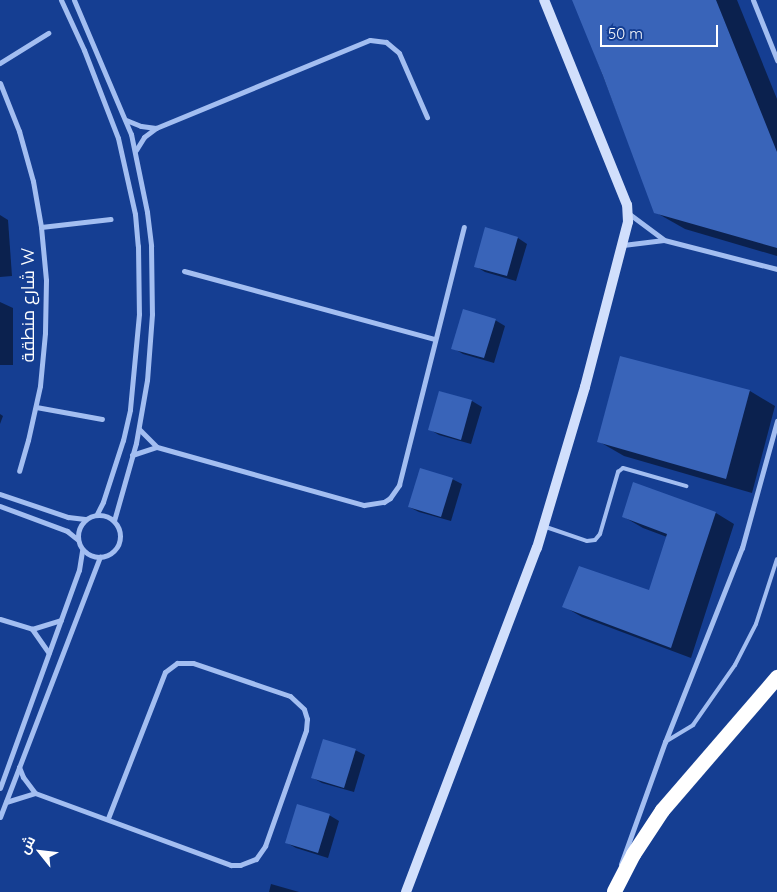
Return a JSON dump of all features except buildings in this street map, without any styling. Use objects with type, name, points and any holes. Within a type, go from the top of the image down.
[{"type":"highway","points":[[614,892],[647,832],[667,804],[777,678]]},
{"type":"street","points":[[61,0],[84,50],[118,138],[135,214],[138,246],[139,322],[130,410],[120,449],[103,502],[97,514]]},
{"type":"street","points":[[74,0],[126,120],[136,150],[147,212],[152,280],[148,380],[139,429],[114,521]]},
{"type":"street","points":[[406,892],[534,557],[585,387],[623,245],[628,213],[544,0]]},
{"type":"street","points":[[753,0],[777,60]]},
{"type":"street","points":[[0,63],[48,33]]},
{"type":"street","points":[[136,150],[144,137],[156,128],[365,42],[376,40],[391,44],[399,52],[427,117]]},
{"type":"street","name":"شارع منطقة W","points":[[0,83],[28,164],[41,227],[46,280],[45,333],[36,407],[19,471]]},
{"type":"street","points":[[126,120],[141,126],[156,128]]},
{"type":"street","points":[[628,213],[664,240]]},
{"type":"street","points":[[41,227],[111,219]]},
{"type":"street","points":[[139,429],[157,447],[364,505],[384,502],[396,492],[399,484],[464,227]]},
{"type":"street","points":[[623,245],[664,240],[777,269]]},
{"type":"street","points":[[184,271],[435,339]]},
{"type":"street","points":[[36,407],[102,419]]},
{"type":"street","points":[[614,892],[629,838],[742,548],[777,421]]},
{"type":"street","points":[[132,455],[157,447]]},
{"type":"street","points":[[0,494],[68,517],[86,518],[97,514],[109,517],[114,521],[120,532],[118,544],[114,551],[100,558],[0,817]]},
{"type":"street","points":[[0,506],[62,529],[77,539]]},
{"type":"street","points":[[86,518],[78,531],[77,539],[82,550],[87,554],[100,558]]},
{"type":"street","points":[[0,788],[79,570],[82,550]]},
{"type":"street","points":[[0,619],[32,629],[61,620]]},
{"type":"street","points":[[32,629],[49,653]]},
{"type":"street","points":[[19,767],[25,781],[36,792],[231,865],[249,863],[256,859],[265,846],[306,730],[307,719],[304,709],[290,696],[193,663],[185,661],[170,666],[163,679],[108,818]]},
{"type":"street","points":[[6,802],[36,792]]},
{"type":"lane","points":[[544,526],[587,541],[595,540],[600,534],[618,472],[623,468],[686,486]]},
{"type":"lane","points":[[665,742],[692,725],[735,665],[756,624],[777,559]]}]
